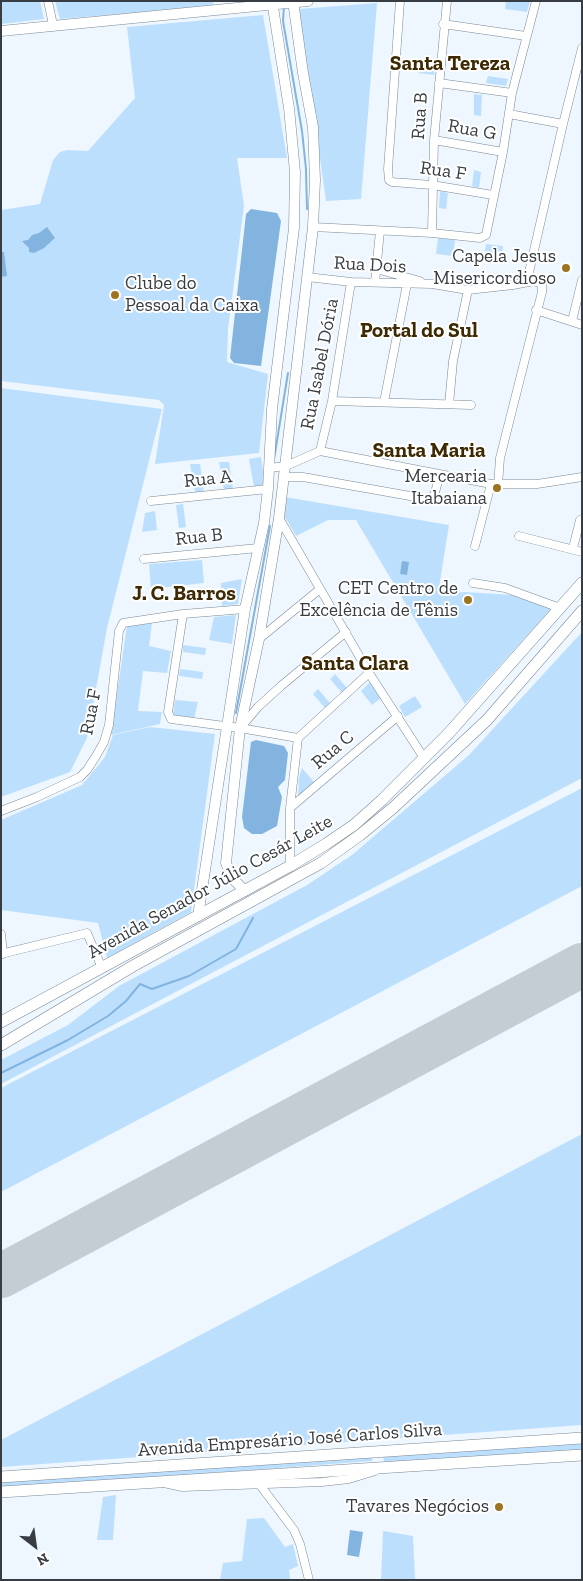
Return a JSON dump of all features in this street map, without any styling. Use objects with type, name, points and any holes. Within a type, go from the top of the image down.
[{"type":"main road","name":"Avenida Senador Júlio Cesár Leite","points":[[1,1022],[290,866],[354,825],[382,800],[465,716],[582,583]]},
{"type":"main road","name":"Avenida Senador Júlio Cesár Leite","points":[[1,1045],[133,966],[278,888],[336,852],[393,808],[487,720],[582,611]]},
{"type":"main road","points":[[533,638],[536,649],[545,653]]},
{"type":"main road","points":[[518,656],[527,660],[531,671]]},
{"type":"main road","name":"Avenida Empresário José Carlos Silva","points":[[1,1477],[582,1438]]},
{"type":"main road","points":[[378,1452],[380,1457],[379,1467]]},
{"type":"main road","name":"Avenida Empresário José Carlos Silva","points":[[1,1492],[160,1482],[301,1478],[379,1467],[582,1455]]},
{"type":"street","points":[[48,1],[53,25]]},
{"type":"street","points":[[1,31],[308,1]]},
{"type":"street","name":"Rua F","points":[[400,1],[388,169],[389,180],[392,182],[432,185],[493,195]]},
{"type":"street","name":"Rua B","points":[[432,233],[434,140],[447,1]]},
{"type":"street","points":[[313,228],[484,237],[487,232],[503,152],[512,93],[536,1]]},
{"type":"street","points":[[245,891],[232,878],[226,864],[240,728],[260,639],[279,518],[313,228],[315,180],[313,127],[292,2]]},
{"type":"street","points":[[198,916],[245,609],[264,523],[268,489],[272,410],[294,228],[295,172],[289,108],[274,3]]},
{"type":"street","points":[[444,24],[526,36]]},
{"type":"street","points":[[527,281],[582,48]]},
{"type":"street","points":[[439,83],[512,93]]},
{"type":"street","points":[[509,114],[563,124]]},
{"type":"street","name":"Rua G","points":[[434,140],[503,152]]},
{"type":"street","points":[[375,282],[380,231]]},
{"type":"street","name":"Rua Dois","points":[[376,270],[432,284],[468,290],[534,281],[542,284],[542,292],[536,310]]},
{"type":"street","name":"Rua Dois","points":[[307,277],[351,282],[432,284]]},
{"type":"street","points":[[572,321],[582,280]]},
{"type":"street","name":"Rua Isabel Dória","points":[[320,451],[332,401],[351,282]]},
{"type":"street","points":[[384,402],[407,284]]},
{"type":"street","points":[[448,404],[453,361],[468,290]]},
{"type":"street","points":[[475,546],[495,484],[536,310],[582,325]]},
{"type":"street","points":[[332,401],[471,405]]},
{"type":"street","points":[[269,468],[286,466],[320,451],[495,484],[537,484],[582,477]]},
{"type":"street","points":[[284,477],[303,477],[426,499],[434,496],[440,474]]},
{"type":"street","name":"Rua A","points":[[151,501],[268,489]]},
{"type":"street","points":[[279,518],[369,673],[424,758]]},
{"type":"street","points":[[573,548],[580,520]]},
{"type":"street","points":[[519,536],[573,548],[582,552]]},
{"type":"street","name":"Rua B","points":[[144,559],[258,548]]},
{"type":"street","points":[[473,583],[505,588],[560,608]]},
{"type":"street","points":[[260,639],[320,589]]},
{"type":"street","points":[[245,609],[183,614],[168,716],[176,721],[227,726],[298,738]]},
{"type":"street","name":"Rua F","points":[[1,811],[80,777],[87,770],[104,742],[109,725],[119,631],[123,623],[183,614]]},
{"type":"street","points":[[240,728],[258,707],[281,686],[346,632]]},
{"type":"street","points":[[290,866],[290,808],[298,738],[369,673]]},
{"type":"street","name":"Rua C","points":[[290,808],[398,716]]},
{"type":"street","points":[[1,934],[2,954],[87,933],[102,968]]},
{"type":"street","points":[[160,1482],[182,1488],[260,1485],[301,1478]]},
{"type":"street","points":[[260,1485],[294,1530],[300,1544],[309,1580]]},
{"type":"shaded area","points":[[1,1],[40,1],[44,19],[1,24]]},
{"type":"shaded area","points":[[55,1],[213,1],[214,6],[60,19]]},
{"type":"shaded area","points":[[506,1],[530,1],[527,12],[505,9]]},
{"type":"shaded area","points":[[377,3],[361,199],[326,201],[299,9]]},
{"type":"shaded area","name":"Clube do Pessoal da Caixa","points":[[263,15],[287,158],[237,158],[244,206],[228,329],[227,362],[268,374],[259,453],[155,464],[164,405],[159,400],[1,381],[1,210],[40,204],[53,160],[60,152],[67,150],[88,151],[135,98],[127,27]]},
{"type":"shaded area","points":[[419,66],[436,68],[434,75],[419,73]]},
{"type":"shaded area","points":[[488,76],[508,79],[506,86],[486,83]]},
{"type":"shaded area","points":[[474,94],[482,95],[481,116],[474,115]]},
{"type":"shaded area","points":[[474,170],[481,172],[479,188],[472,186]]},
{"type":"shaded area","points":[[440,191],[448,193],[446,209],[439,208]]},
{"type":"shaded area","points":[[251,209],[277,213],[281,221],[261,366],[234,363],[230,358],[246,214]]},
{"type":"shaded area","points":[[47,227],[55,238],[44,248],[34,253],[29,252],[29,248],[22,241],[28,240],[32,235],[39,233]]},
{"type":"shaded area","points":[[438,238],[455,240],[453,256],[436,254]]},
{"type":"shaded area","points":[[486,244],[503,246],[501,262],[484,260]]},
{"type":"shaded area","points":[[1,252],[4,252],[7,276],[1,277]]},
{"type":"shaded area","points":[[1,388],[162,409],[107,628],[87,738],[70,772],[1,797]]},
{"type":"shaded area","points":[[261,457],[265,485],[254,487],[249,459]]},
{"type":"shaded area","points":[[219,462],[229,462],[233,489],[224,490]]},
{"type":"shaded area","points":[[190,464],[200,464],[204,491],[195,492]]},
{"type":"shaded area","name":"CET Centro de Excelência de Tênis","points":[[285,497],[449,525],[438,594],[465,592],[512,595],[552,608],[465,704],[356,520],[328,520],[296,536],[283,514]]},
{"type":"shaded area","points":[[183,504],[186,527],[179,528],[176,505]]},
{"type":"shaded area","points":[[155,511],[157,530],[142,532],[145,513]]},
{"type":"shaded area","points":[[202,560],[204,583],[151,589],[149,564]]},
{"type":"shaded area","points":[[402,561],[409,562],[407,575],[400,574]]},
{"type":"shaded area","points":[[242,579],[238,604],[222,606],[221,583]]},
{"type":"shaded area","points":[[236,615],[232,644],[209,640],[214,617]]},
{"type":"shaded area","points":[[152,623],[149,646],[171,651],[167,673],[143,671],[138,711],[162,712],[160,724],[111,735],[127,625]]},
{"type":"shaded area","points":[[582,632],[582,778],[1,1084],[1,1060],[68,1025],[119,986],[307,885],[352,855],[469,755]]},
{"type":"shaded area","points":[[183,645],[206,648],[205,655],[183,652]]},
{"type":"shaded area","points":[[180,669],[203,672],[202,679],[179,676]]},
{"type":"shaded area","points":[[335,674],[347,688],[342,693],[330,679]]},
{"type":"shaded area","points":[[370,682],[381,698],[372,705],[361,691]]},
{"type":"shaded area","points":[[318,689],[330,703],[325,708],[313,694]]},
{"type":"shaded area","points":[[415,696],[422,707],[405,717],[399,706]]},
{"type":"shaded area","points":[[175,700],[198,702],[194,719],[173,716]]},
{"type":"shaded area","points":[[150,727],[215,734],[191,912],[107,958],[98,923],[1,910],[1,820],[82,785],[105,757],[113,735]]},
{"type":"shaded area","points":[[256,740],[284,746],[288,753],[285,780],[278,787],[282,797],[277,826],[262,834],[252,834],[244,828],[242,817],[251,742]]},
{"type":"shaded area","points":[[302,768],[314,782],[298,797],[299,777]]},
{"type":"shaded area","points":[[582,788],[582,886],[1,1192],[1,1088]]},
{"type":"shaded area","points":[[582,1134],[582,1425],[1,1467],[1,1440]]},
{"type":"shaded area","points":[[582,1443],[582,1450],[384,1462],[383,1455]]},
{"type":"shaded area","points":[[373,1456],[372,1461],[1,1489],[1,1480]]},
{"type":"shaded area","points":[[116,1495],[113,1540],[97,1540],[103,1497]]},
{"type":"shaded area","points":[[264,1518],[285,1547],[293,1544],[298,1566],[289,1570],[290,1580],[220,1580],[223,1563],[242,1561],[247,1519]]},
{"type":"shaded area","points":[[350,1530],[363,1532],[359,1557],[347,1555]]},
{"type":"shaded area","points":[[383,1531],[413,1536],[415,1580],[381,1580]]},
{"type":"waterway","points":[[284,6],[283,21],[302,131],[306,169],[307,209]]},
{"type":"waterway","points":[[274,459],[288,373]]},
{"type":"waterway","points":[[236,713],[270,526]]},
{"type":"waterway","points":[[1,1073],[68,1040],[108,1016],[126,1001],[140,984],[152,989],[189,976],[236,949],[253,918]]},
{"type":"taxiway","points":[[1,1268],[18,1264],[40,1254]]},
{"type":"runway","points":[[1,1276],[582,965]]},
{"type":"place","name":"Capela Jesus Misericordioso","points":[[566,268]]},
{"type":"place","name":"Clube do Pessoal da Caixa","points":[[115,295]]},
{"type":"place","name":"Mercearia Itabaiana","points":[[497,488]]},
{"type":"place","name":"CET Centro de Excelência de Tênis","points":[[468,600]]},
{"type":"place","name":"Tavares Negócios","points":[[499,1507]]},
{"type":"district","name":"Santa Tereza","points":[[450,64]]},
{"type":"district","name":"Portal do Sul","points":[[419,331]]},
{"type":"district","name":"Santa Maria","points":[[429,451]]},
{"type":"district","name":"J. C. Barros","points":[[184,594]]},
{"type":"district","name":"Santa Clara","points":[[355,664]]}]
